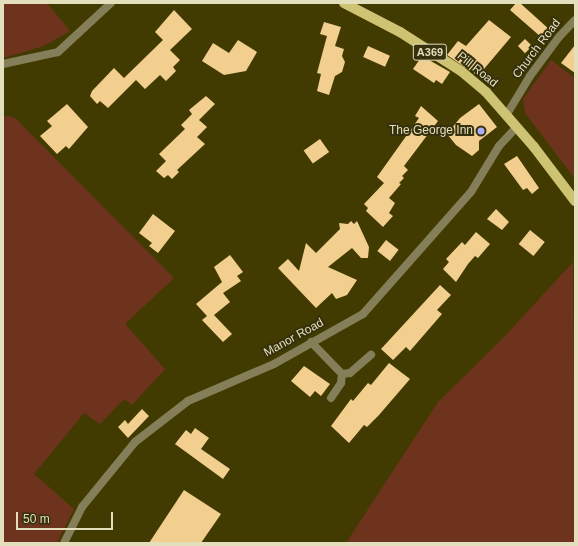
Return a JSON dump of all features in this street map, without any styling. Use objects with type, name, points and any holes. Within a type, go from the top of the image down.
[{"type":"main road","name":"Pill Road","points":[[344,3],[400,32],[461,71],[486,92],[507,114]]},
{"type":"main road","name":"A369","points":[[507,114],[575,201]]},
{"type":"street","points":[[3,64],[58,52],[111,3]]},
{"type":"street","name":"Church Road","points":[[507,114],[538,65],[575,20]]},
{"type":"street","name":"Manor Road","points":[[64,543],[82,507],[135,442],[188,401],[274,364],[363,314],[471,192],[499,146],[517,127]]},
{"type":"street","points":[[311,342],[342,374]]},
{"type":"street","points":[[342,374],[350,373],[371,355]]},
{"type":"street","points":[[331,398],[341,383],[342,374]]},
{"type":"shaded area","points":[[3,3],[47,3],[70,31],[44,46],[3,58]]},
{"type":"shaded area","points":[[551,60],[575,78],[575,179],[525,113],[523,99]]},
{"type":"shaded area","points":[[8,116],[15,118],[174,278],[125,324],[165,369],[132,405],[124,399],[100,424],[84,413],[34,474],[74,509],[57,543],[3,543],[3,117]]},
{"type":"shaded area","points":[[573,262],[575,543],[346,543],[438,402],[505,336]]},
{"type":"building","points":[[516,3],[520,3],[550,30],[541,37],[510,10]]},
{"type":"building","points":[[174,10],[192,29],[170,50],[180,60],[173,67],[176,71],[166,81],[160,75],[145,89],[136,80],[108,108],[100,101],[97,104],[90,96],[92,91],[114,68],[124,78],[163,40],[155,32]]},
{"type":"building","points":[[489,20],[511,37],[478,76],[447,55],[458,41],[466,46]]},
{"type":"building","points":[[324,22],[341,27],[335,46],[344,49],[342,56],[345,62],[342,72],[335,76],[329,95],[317,91],[321,74],[317,73],[327,36],[320,34]]},
{"type":"building","points":[[525,39],[532,46],[525,53],[518,46]]},
{"type":"building","points":[[238,40],[257,52],[246,71],[224,75],[202,61],[213,43],[229,53]]},
{"type":"building","points":[[575,45],[575,73],[561,63]]},
{"type":"building","points":[[368,46],[390,56],[385,67],[363,57]]},
{"type":"building","points":[[422,56],[450,72],[442,84],[436,80],[434,83],[413,69]]},
{"type":"building","points":[[206,96],[215,104],[199,120],[207,127],[197,137],[205,144],[177,170],[179,172],[172,179],[168,175],[164,178],[156,171],[166,161],[159,154],[185,129],[181,125],[192,114],[189,110]]},
{"type":"building","points":[[67,104],[88,127],[69,149],[66,146],[57,154],[40,136],[52,126],[47,121]]},
{"type":"building","name":"The George Inn","points":[[479,104],[497,127],[479,141],[479,150],[472,156],[456,145],[447,134],[460,118]]},
{"type":"building","points":[[421,106],[438,121],[404,166],[408,170],[402,176],[404,178],[399,183],[401,184],[389,198],[395,203],[389,213],[393,216],[383,227],[366,211],[368,208],[364,204],[384,183],[377,177],[419,118],[415,116]]},
{"type":"building","points":[[320,139],[329,152],[313,164],[304,150]]},
{"type":"building","points":[[517,156],[539,188],[532,194],[527,188],[523,190],[504,164]]},
{"type":"building","points":[[496,209],[509,222],[502,230],[487,219]]},
{"type":"building","points":[[153,214],[175,231],[158,253],[149,246],[152,243],[139,233]]},
{"type":"building","points":[[351,221],[354,224],[357,221],[369,247],[368,258],[361,258],[352,248],[328,267],[357,280],[347,295],[336,299],[332,293],[316,308],[278,268],[288,259],[299,271],[306,243],[316,253],[340,229],[339,223],[348,224]]},
{"type":"building","points":[[530,230],[545,242],[533,256],[519,244]]},
{"type":"building","points":[[476,232],[490,244],[478,258],[475,256],[456,282],[443,269],[449,262],[446,259],[462,242],[465,245]]},
{"type":"building","points":[[386,240],[399,250],[390,261],[377,251]]},
{"type":"building","points":[[230,255],[243,272],[237,276],[241,281],[223,293],[230,302],[214,315],[232,334],[223,342],[202,320],[207,316],[196,304],[222,282],[214,267]]},
{"type":"building","points":[[440,285],[451,295],[437,310],[442,314],[410,351],[406,347],[393,360],[381,349]]},
{"type":"building","points":[[389,363],[410,379],[379,415],[367,427],[364,425],[349,443],[331,426],[351,399],[353,401],[368,383],[371,385]]},
{"type":"building","points":[[304,366],[330,384],[321,396],[315,391],[310,397],[291,381]]},
{"type":"building","points":[[142,409],[149,416],[128,438],[118,427],[125,420],[128,424]]},
{"type":"building","points":[[195,428],[209,438],[201,449],[230,469],[223,479],[175,444],[186,430],[191,434]]},
{"type":"building","points":[[184,490],[221,514],[201,543],[149,543]]},
{"type":"place","name":"The George Inn","points":[[481,131]]}]
